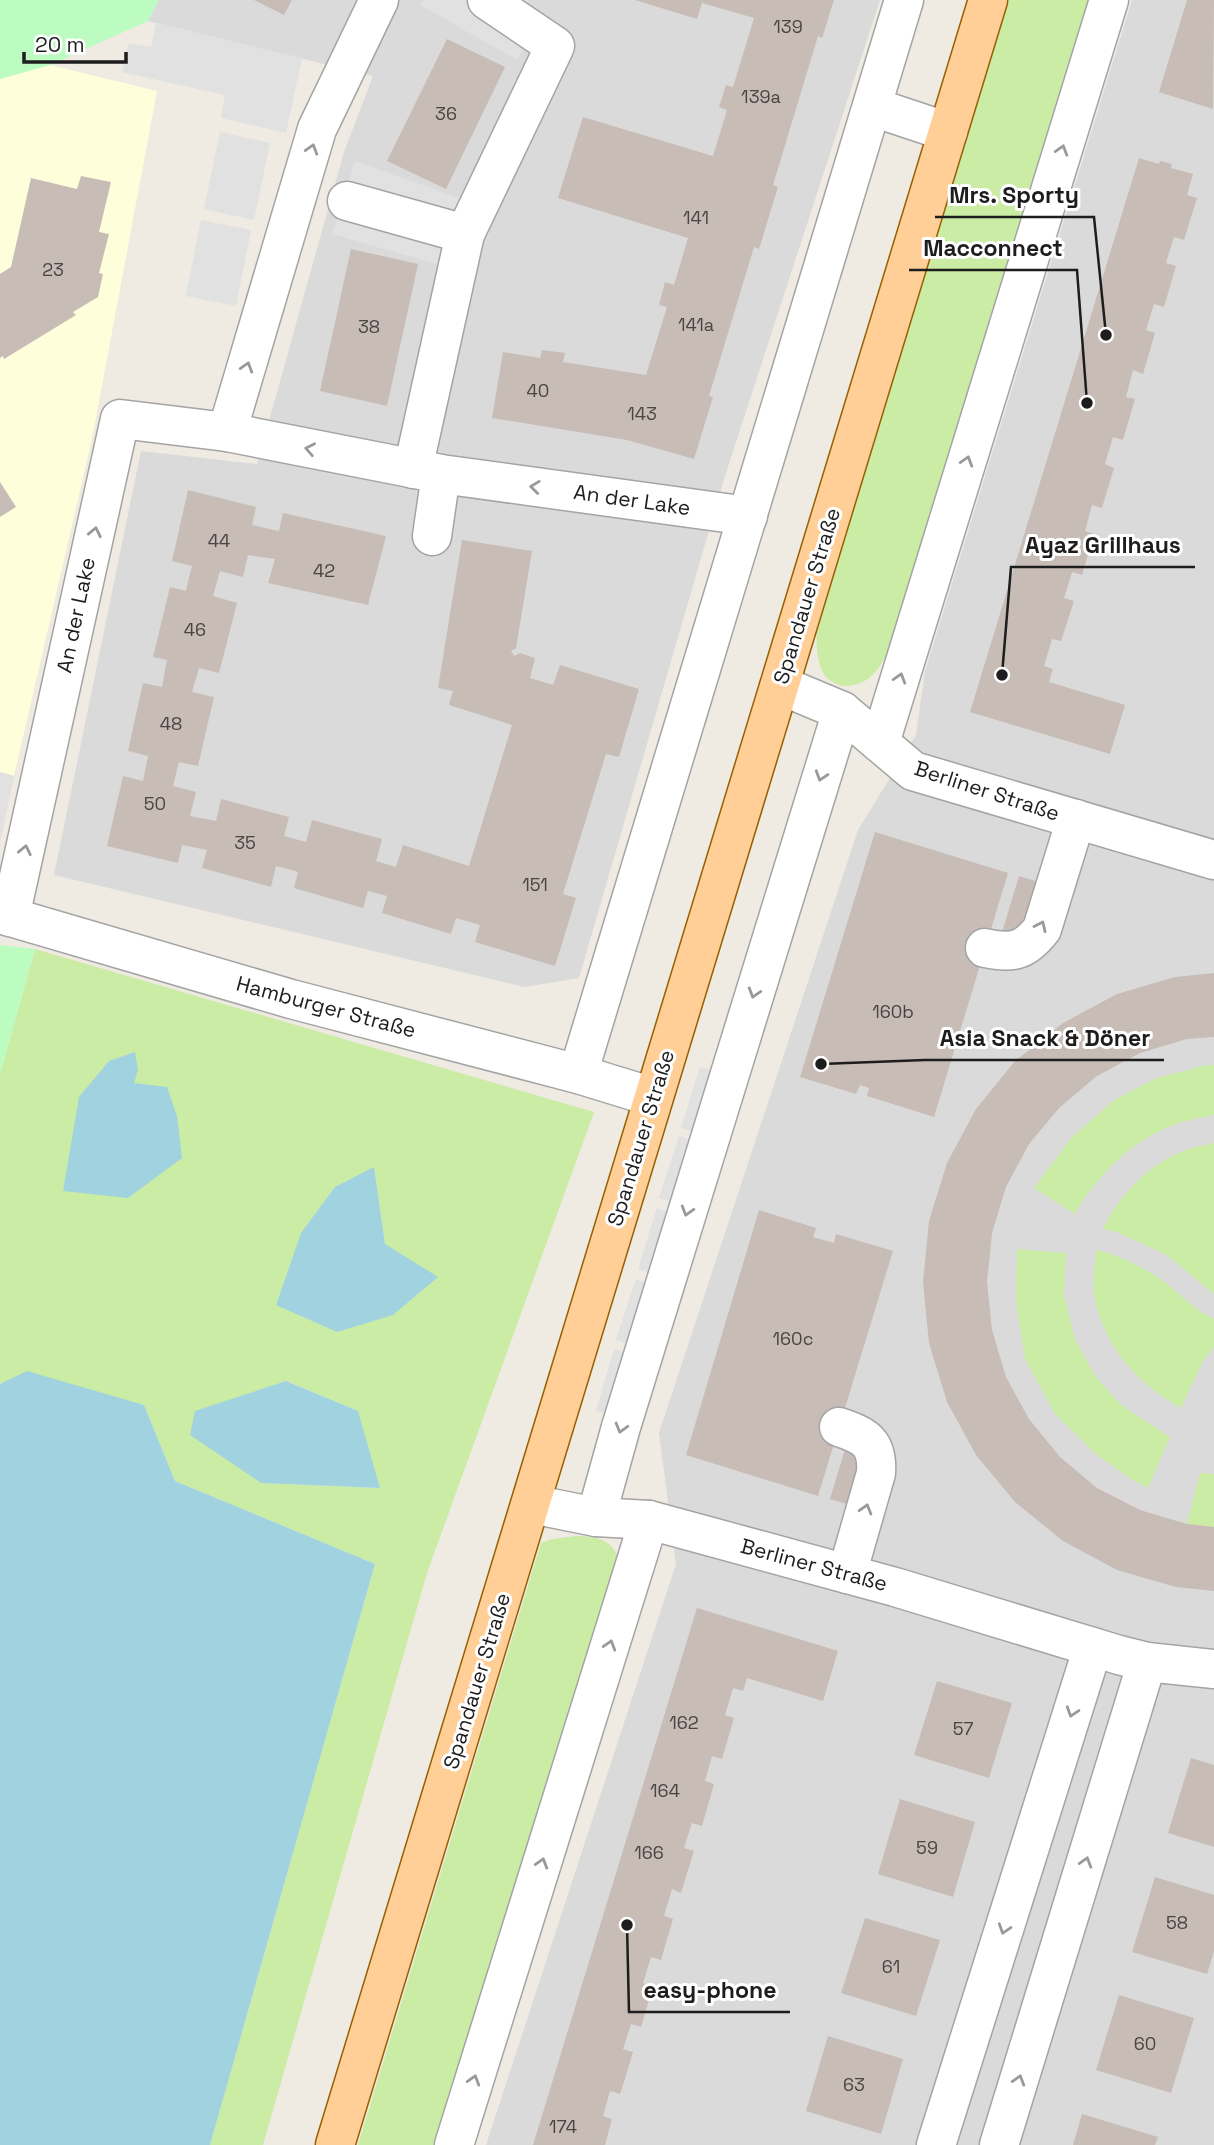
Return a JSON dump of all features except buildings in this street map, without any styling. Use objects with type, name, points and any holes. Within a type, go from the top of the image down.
[{"type":"main road","name":"Spandauer Straße","points":[[335,2145],[988,0]]},
{"type":"street","points":[[227,432],[317,129],[379,0]]},
{"type":"street","points":[[432,536],[427,472],[466,234],[555,46],[539,16],[487,0]]},
{"type":"street","points":[[578,1074],[904,0]]},
{"type":"street","points":[[880,743],[1109,0]]},
{"type":"street","points":[[873,107],[948,132]]},
{"type":"street","points":[[347,201],[466,234]]},
{"type":"street","name":"An der Lake","points":[[5,915],[120,419],[227,432],[427,472],[748,516]]},
{"type":"street","name":"Berliner Straße","points":[[780,685],[842,711],[912,771],[1214,860]]},
{"type":"street","points":[[596,1517],[629,1401],[842,711]]},
{"type":"street","points":[[985,948],[1015,951],[1031,943],[1042,929],[1076,819]]},
{"type":"street","name":"Hamburger Straße","points":[[5,915],[291,999],[578,1074],[653,1097]]},
{"type":"street","points":[[839,1427],[864,1437],[875,1451],[877,1461],[876,1473],[847,1574]]},
{"type":"street","name":"Berliner Straße","points":[[531,1504],[596,1517],[649,1520],[847,1574],[1147,1662],[1214,1669]]},
{"type":"street","points":[[454,2145],[649,1520]]},
{"type":"street","points":[[936,2145],[1093,1647]]},
{"type":"street","points":[[999,2145],[1147,1662]]},
{"type":"shaded area","points":[[159,0],[880,0],[724,479],[579,978],[525,987],[54,875],[141,451],[257,464],[344,152],[373,76],[148,21]]},
{"type":"shaded area","points":[[422,0],[528,0],[520,22],[531,30],[517,60],[420,5]]},
{"type":"shaded area","points":[[1132,0],[1214,0],[1214,2145],[486,2145],[676,1564],[659,1433],[858,830],[916,735],[925,671]]},
{"type":"shaded area","points":[[156,23],[302,58],[286,133],[221,118],[225,95],[122,72],[129,43],[151,47]]},
{"type":"shaded area","points":[[50,65],[157,91],[92,439],[14,776],[0,772],[0,79]]},
{"type":"shaded area","points":[[220,132],[270,143],[254,220],[204,209]]},
{"type":"shaded area","points":[[355,161],[462,199],[440,265],[332,234]]},
{"type":"shaded area","points":[[201,220],[251,230],[236,306],[186,296]]},
{"type":"shaded area","points":[[0,772],[14,776],[0,843]]},
{"type":"shaded area","points":[[700,1067],[721,1073],[702,1135],[681,1128]]},
{"type":"shaded area","points":[[679,1136],[700,1143],[681,1205],[659,1198]]},
{"type":"shaded area","points":[[657,1208],[679,1215],[660,1276],[638,1269]]},
{"type":"shaded area","points":[[636,1279],[657,1286],[637,1347],[616,1340]]},
{"type":"shaded area","points":[[614,1349],[635,1355],[617,1417],[596,1411]]},
{"type":"green space","points":[[0,0],[159,0],[148,21],[50,65],[0,79]]},
{"type":"green space","points":[[1009,0],[1090,0],[889,649],[873,675],[861,683],[841,685],[826,677],[820,666],[817,628]]},
{"type":"green space","points":[[0,945],[35,949],[0,1075]]},
{"type":"green space","points":[[35,949],[594,1112],[427,1573],[263,2145],[210,2145],[375,1564],[175,1481],[144,1405],[0,1383],[0,1075]],"holes":[[[374,1168],[385,1244],[276,1305],[302,1233],[335,1187]],[[287,1381],[358,1411],[379,1488],[261,1483],[195,1412]]]},
{"type":"green space","points":[[1214,1065],[1214,1115],[1176,1124],[1142,1141],[1104,1174],[1075,1214],[1034,1188],[1071,1138],[1113,1101],[1154,1079]]},
{"type":"green space","points":[[1214,1143],[1214,1294],[1167,1255],[1117,1232],[1103,1229],[1117,1205],[1135,1183],[1157,1165],[1181,1152]]},
{"type":"green space","points":[[1017,1249],[1066,1253],[1064,1295],[1075,1340],[1096,1377],[1121,1405],[1170,1437],[1148,1488],[1096,1454],[1055,1414],[1025,1359],[1016,1301]]},
{"type":"green space","points":[[1096,1250],[1119,1257],[1149,1272],[1214,1319],[1214,1347],[1203,1361],[1181,1408],[1137,1375],[1124,1361],[1105,1330],[1094,1294]]},
{"type":"green space","points":[[1200,1473],[1214,1474],[1214,1527],[1187,1524]]},
{"type":"green space","points":[[577,1536],[593,1537],[610,1545],[622,1565],[438,2145],[358,2145],[541,1543]]},
{"type":"water","points":[[135,1052],[138,1070],[134,1083],[167,1087],[177,1116],[182,1158],[128,1198],[63,1191],[79,1097],[109,1061]]},
{"type":"water","points":[[374,1167],[385,1244],[438,1277],[393,1315],[337,1332],[276,1305],[301,1233],[335,1187]]},
{"type":"water","points":[[27,1371],[144,1405],[175,1481],[375,1564],[210,2145],[0,2145],[0,1384]]},
{"type":"water","points":[[286,1381],[358,1411],[380,1488],[261,1483],[190,1435],[195,1411]]},
{"type":"place","name":"Mrs. Sporty","points":[[1106,335]]},
{"type":"place","name":"Macconnect","points":[[1087,403]]},
{"type":"place","name":"Ayaz Grillhaus","points":[[1002,675]]},
{"type":"place","name":"Asia Snack & Döner","points":[[821,1064]]},
{"type":"place","name":"easy-phone","points":[[627,1925]]}]
